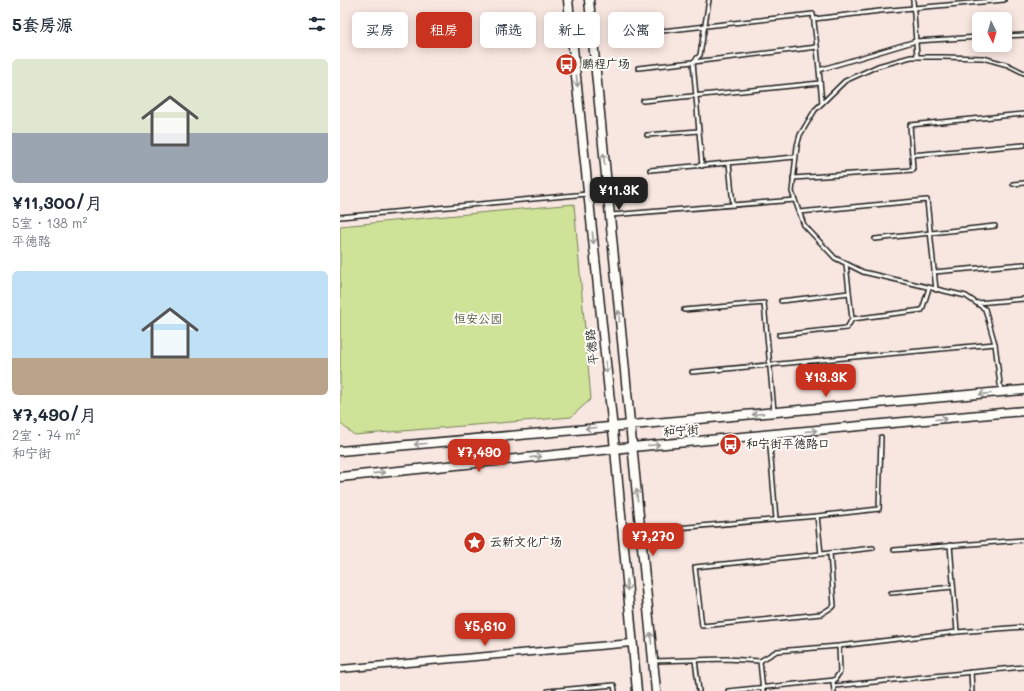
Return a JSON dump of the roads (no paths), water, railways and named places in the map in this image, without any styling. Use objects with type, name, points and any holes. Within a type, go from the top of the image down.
[{"type":"main road","name":"平德路","points":[[568,0],[615,449],[637,691]]},
{"type":"main road","points":[[588,0],[656,691]]},
{"type":"main road","name":"和宁街","points":[[340,451],[1024,390]]},
{"type":"main road","name":"和宁街","points":[[340,477],[632,447],[1024,411]]},
{"type":"street","points":[[340,669],[632,643]]},
{"type":"lane","points":[[693,62],[700,55],[709,0]]},
{"type":"lane","points":[[913,0],[917,57]]},
{"type":"lane","points":[[814,19],[1004,0]]},
{"type":"lane","points":[[664,31],[813,14],[822,103]]},
{"type":"lane","points":[[1012,36],[1024,35]]},
{"type":"lane","points":[[819,70],[916,41],[972,37]]},
{"type":"lane","points":[[638,68],[817,47]]},
{"type":"lane","points":[[1001,392],[995,344],[985,308],[966,296],[863,272],[835,258],[804,225],[792,192],[793,178],[795,157],[800,135],[814,110],[845,81],[878,66],[911,57],[983,58],[1008,65],[1024,73]]},
{"type":"lane","points":[[693,62],[702,166]]},
{"type":"lane","points":[[643,101],[820,83]]},
{"type":"lane","points":[[793,178],[913,170],[910,125],[1024,114]]},
{"type":"lane","points":[[647,135],[699,131]]},
{"type":"lane","points":[[912,155],[1024,145]]},
{"type":"lane","points":[[650,170],[795,157]]},
{"type":"lane","points":[[729,163],[734,205]]},
{"type":"lane","points":[[1013,184],[1024,183]]},
{"type":"lane","points":[[340,216],[588,194]]},
{"type":"lane","points":[[610,216],[795,200]]},
{"type":"lane","points":[[799,212],[927,200],[936,290]]},
{"type":"lane","points":[[875,239],[995,226]]},
{"type":"lane","points":[[779,334],[847,328],[852,319],[846,264]]},
{"type":"lane","points":[[934,272],[1024,264]]},
{"type":"lane","points":[[852,319],[922,310],[929,288]]},
{"type":"lane","points":[[781,301],[849,293]]},
{"type":"lane","points":[[977,303],[1024,299]]},
{"type":"lane","points":[[684,310],[764,304],[774,412]]},
{"type":"lane","points":[[692,372],[995,344]]},
{"type":"lane","points":[[769,435],[776,519]]},
{"type":"lane","points":[[640,531],[817,516],[880,509],[881,437]]},
{"type":"lane","points":[[817,516],[821,554]]},
{"type":"lane","points":[[894,550],[1024,540]]},
{"type":"lane","points":[[950,545],[957,632]]},
{"type":"lane","points":[[830,553],[834,606],[821,614],[702,626],[695,567],[873,548]]},
{"type":"lane","points":[[891,593],[953,587]]},
{"type":"lane","points":[[653,661],[726,659],[760,661],[777,651],[839,646],[957,632],[1024,627]]},
{"type":"lane","points":[[834,691],[833,682],[840,672],[839,646]]},
{"type":"lane","points":[[695,660],[699,691]]},
{"type":"lane","points":[[760,661],[763,690]]},
{"type":"lane","points":[[834,686],[1024,667]]},
{"type":"lane","points":[[971,672],[972,691]]},
{"type":"lane","points":[[728,691],[763,690],[835,680]]},
{"type":"lane","points":[[548,691],[614,686],[615,691]]},
{"type":"place","name":"鹏程广场","points":[[566,64]]},
{"type":"place","name":"和宁街平德路口","points":[[730,444]]},
{"type":"place","name":"云新文化广场","points":[[475,542]]},
{"type":"park label","name":"恒安公园","points":[[478,319]]}]
